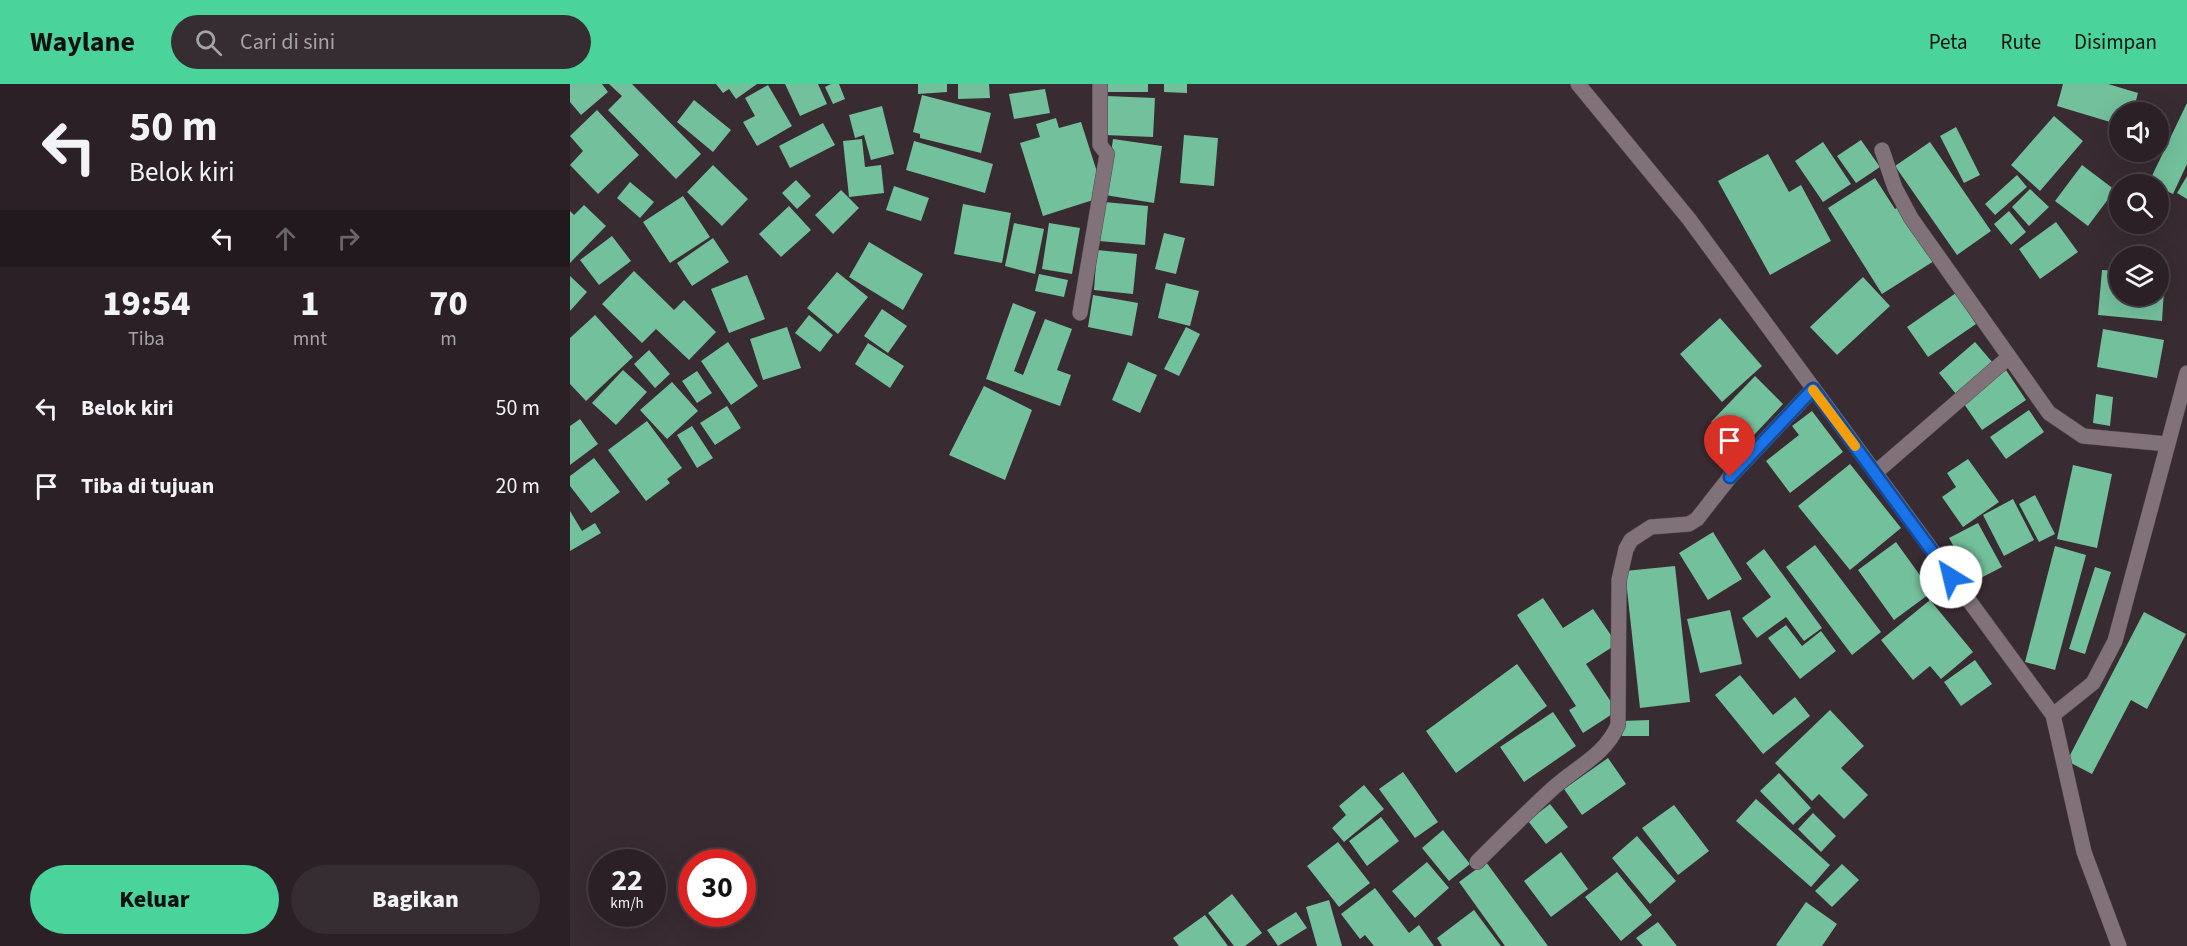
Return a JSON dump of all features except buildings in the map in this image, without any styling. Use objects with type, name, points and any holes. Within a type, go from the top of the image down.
[{"type":"street","points":[[1080,313],[1107,154],[1100,145],[1100,84]]},
{"type":"street","points":[[1578,84],[1689,219],[2053,715],[2084,852],[2119,946]]},
{"type":"street","points":[[1882,150],[1895,188],[1906,209],[2049,414],[2083,436],[2167,444]]},
{"type":"street","points":[[1875,473],[2009,357]]},
{"type":"street","points":[[2053,715],[2093,683],[2115,641],[2187,373]]},
{"type":"street","points":[[1477,862],[1552,789],[1603,750],[1612,738],[1618,725],[1619,580],[1626,549],[1631,540],[1651,527],[1689,524],[1697,519],[1730,477],[1813,389]]},
{"type":"slow traffic","points":[[1813,390],[1855,446]]},
{"type":"route","points":[[1730,477],[1813,389],[1951,577]]}]
